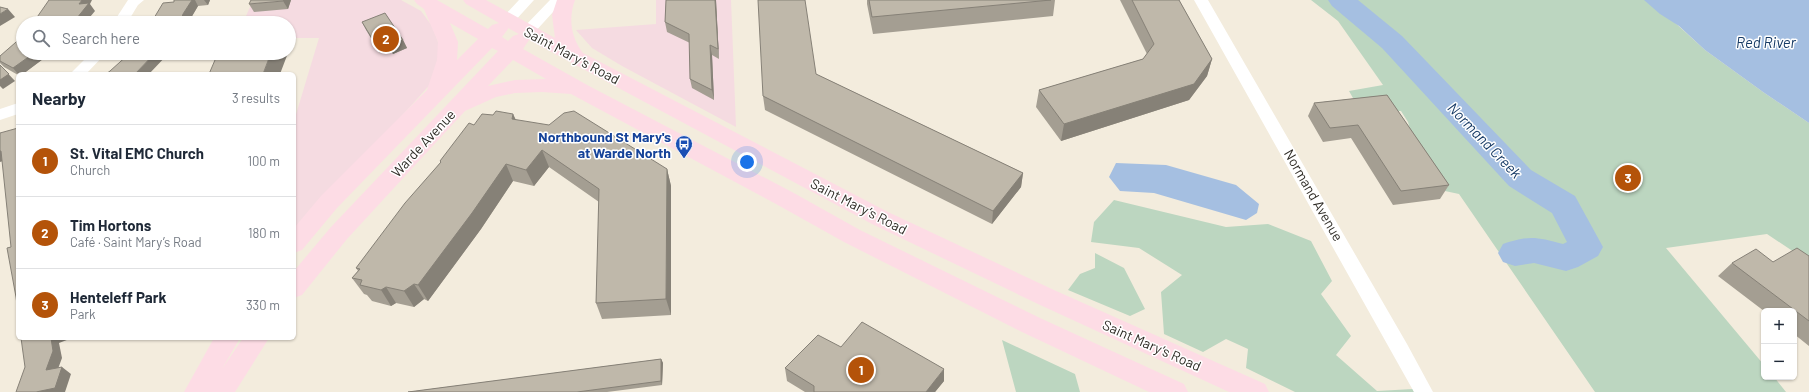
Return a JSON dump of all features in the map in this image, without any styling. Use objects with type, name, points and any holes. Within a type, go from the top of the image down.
[{"type":"main road","name":"Saint Mary’s Road","points":[[472,0],[576,58],[887,221],[1046,297],[1256,392]]},
{"type":"main road","points":[[560,1],[562,12],[562,31],[568,48],[576,58]]},
{"type":"main road","name":"Saint Mary’s Road","points":[[428,3],[582,91],[784,198],[852,236],[1031,325],[1175,392]]},
{"type":"main road","points":[[428,3],[448,41],[449,52],[446,66],[434,96]]},
{"type":"main road","name":"Warde Avenue","points":[[296,242],[329,202],[508,20]]},
{"type":"main road","name":"Warde Avenue","points":[[296,286],[339,233],[528,31]]},
{"type":"main road","points":[[452,112],[480,96],[519,85],[546,85],[582,91]]},
{"type":"main road","points":[[197,392],[215,358],[227,340]]},
{"type":"main road","points":[[221,392],[256,340]]},
{"type":"street","name":"Normand Avenue","points":[[1201,0],[1390,328],[1424,392]]},
{"type":"street","points":[[124,16],[133,1]]},
{"type":"street","name":"Warde Avenue","points":[[528,31],[560,1]]},
{"type":"street","name":"Warde Avenue","points":[[508,20],[524,3]]},
{"type":"street","points":[[78,72],[91,60]]},
{"type":"street","points":[[0,115],[16,109]]},
{"type":"shaded area","points":[[253,0],[401,0],[421,11],[432,26],[441,50],[435,79],[297,232],[296,114],[319,38],[296,38],[296,16],[246,16]]},
{"type":"shaded area","points":[[656,0],[731,0],[736,127],[622,66],[592,48],[576,30],[656,24]]},
{"type":"green space","points":[[1311,0],[1650,0],[1705,50],[1809,123],[1809,262],[1767,234],[1666,248],[1761,361],[1761,380],[1776,380],[1786,392],[1595,392],[1459,194],[1426,187],[1408,122],[1401,111],[1361,112],[1349,91],[1383,85],[1338,21]]},
{"type":"green space","points":[[1114,200],[1226,227],[1268,224],[1311,241],[1332,281],[1321,294],[1351,336],[1336,355],[1377,391],[1413,389],[1414,392],[1295,392],[1246,368],[1248,349],[1226,339],[1203,352],[1164,334],[1161,292],[1182,275],[1139,248],[1091,242],[1094,222]]},
{"type":"green space","points":[[1095,253],[1124,268],[1145,309],[1130,316],[1068,290],[1080,274],[1095,268]]},
{"type":"green space","points":[[1002,340],[1075,374],[1080,392],[1016,392]]},
{"type":"water","name":"Red River","points":[[1644,0],[1809,0],[1809,123],[1705,50],[1679,26],[1660,14]]},
{"type":"water","points":[[1116,163],[1166,165],[1236,185],[1259,204],[1257,213],[1246,220],[1154,193],[1120,191],[1109,177]]},
{"type":"building","points":[[49,0],[82,0],[79,4],[89,3],[79,16],[38,16]]},
{"type":"building","points":[[174,0],[192,0],[182,16],[155,16],[163,3],[174,2]]},
{"type":"building","points":[[251,0],[284,0],[249,4]]},
{"type":"building","points":[[666,0],[715,0],[718,49],[710,45],[712,90],[690,79],[689,34],[665,22]]},
{"type":"building","points":[[758,0],[805,0],[816,74],[1023,173],[993,211],[763,96]]},
{"type":"building","points":[[869,0],[1051,0],[872,17]]},
{"type":"building","points":[[1132,0],[1179,0],[1212,59],[1194,84],[1064,124],[1039,90],[1143,59],[1154,44]]},
{"type":"building","points":[[0,7],[8,9],[0,14]]},
{"type":"building","points":[[385,13],[403,40],[389,46],[386,41],[376,45],[362,22]]},
{"type":"building","points":[[16,42],[16,60],[24,60],[13,68],[0,61],[0,56]]},
{"type":"building","points":[[122,60],[148,60],[137,72],[109,72]]},
{"type":"building","points":[[215,60],[268,60],[264,72],[210,72]]},
{"type":"building","points":[[0,65],[9,74],[0,80]]},
{"type":"building","points":[[1387,95],[1449,185],[1401,191],[1358,125],[1330,128],[1314,103]]},
{"type":"building","points":[[496,111],[513,114],[512,119],[549,125],[564,113],[574,111],[667,169],[666,299],[596,303],[599,189],[542,150],[526,170],[506,164],[472,213],[418,285],[414,284],[404,291],[386,287],[381,290],[360,285],[362,280],[352,278],[360,269],[356,268],[405,203],[441,162],[440,161],[469,123],[474,125],[482,114],[493,115]]},
{"type":"building","points":[[16,129],[16,297],[7,248],[11,247],[0,151],[0,133]]},
{"type":"building","points":[[1797,248],[1809,256],[1809,321],[1797,312],[1797,308],[1792,308],[1732,263],[1756,249],[1773,262]]},
{"type":"building","points":[[862,322],[944,369],[926,392],[814,392],[814,386],[785,368],[818,335],[841,347]]},
{"type":"building","points":[[21,340],[51,340],[53,351],[46,370],[62,367],[55,388],[36,392],[16,392],[25,367]]},
{"type":"building","points":[[661,359],[661,381],[577,392],[408,392]]},
{"type":"waterway","name":"Normand Creek","points":[[1341,0],[1392,42],[1520,178],[1564,205],[1586,247],[1566,258],[1534,250],[1515,253]]},
{"type":"place","name":"Tim Hortons","points":[[386,39]]},
{"type":"place","name":"Northbound St Mary's at Warde North","points":[[684,159]]},
{"type":"place","name":"Henteleff Park","points":[[1628,178]]},
{"type":"place","name":"St. Vital EMC Church","points":[[861,370]]}]
